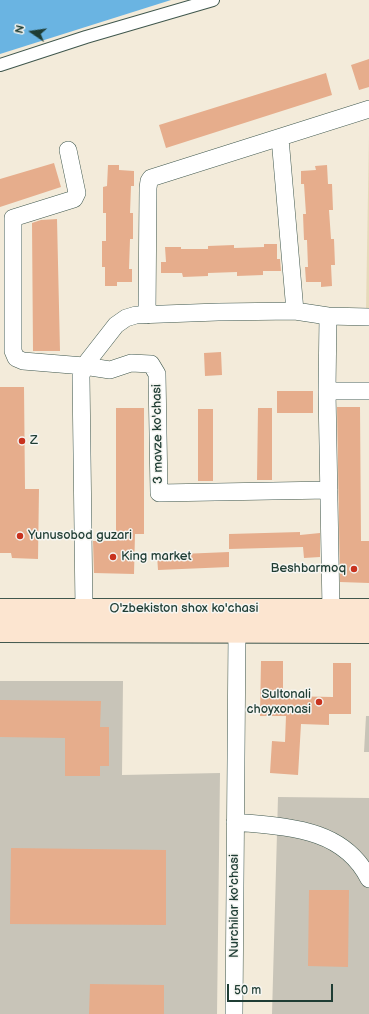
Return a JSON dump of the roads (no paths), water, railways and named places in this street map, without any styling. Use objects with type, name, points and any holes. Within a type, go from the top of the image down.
[{"type":"main road","name":"O'zbekiston shox ko'chasi","points":[[0,610],[369,610]]},
{"type":"main road","name":"O'zbekiston shox ko'chasi","points":[[0,631],[369,632]]},
{"type":"street","points":[[0,65],[86,37],[213,0]]},
{"type":"street","points":[[147,315],[149,181],[156,176],[369,109]]},
{"type":"street","points":[[280,138],[295,312]]},
{"type":"street","name":"3 mavze ko'chasi","points":[[68,150],[77,193],[74,199],[6,219],[14,355],[20,361],[84,366],[110,370],[131,363],[151,364],[157,374],[159,493],[329,490]]},
{"type":"street","points":[[84,609],[80,384],[84,366],[116,325],[120,321],[131,316],[218,312],[295,312],[328,316],[369,317]]},
{"type":"street","points":[[328,316],[327,391],[331,610]]},
{"type":"street","points":[[327,391],[369,391]]},
{"type":"street","name":"Nurchilar ko'chasi","points":[[234,1014],[237,631]]},
{"type":"street","points":[[235,822],[288,827],[310,832],[323,837],[349,852],[358,861],[369,879]]},
{"type":"water","points":[[0,0],[171,0],[0,54]]},
{"type":"place","name":"Z","points":[[22,441]]},
{"type":"place","name":"Yunusobod guzari","points":[[20,536]]},
{"type":"place","name":"King market","points":[[113,557]]},
{"type":"place","name":"Beshbarmoq","points":[[354,569]]},
{"type":"place","name":"Sultonali choyxonasi","points":[[319,702]]}]
